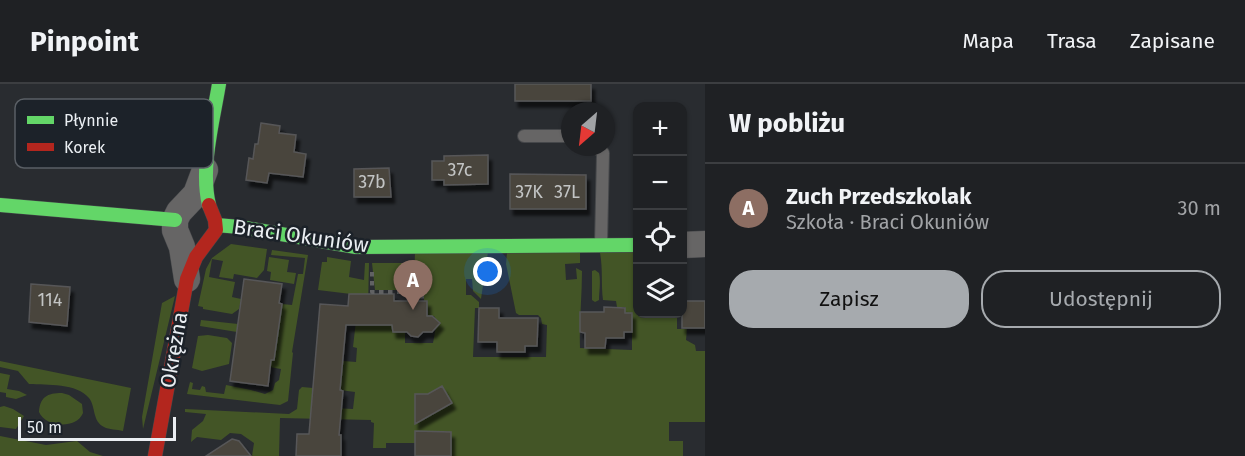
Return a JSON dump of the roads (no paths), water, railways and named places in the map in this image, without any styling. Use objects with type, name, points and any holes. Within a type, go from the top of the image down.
[{"type":"street","points":[[213,124],[219,84]]},
{"type":"street","points":[[180,222],[206,170]]},
{"type":"street","points":[[206,170],[206,192],[211,227]]},
{"type":"street","points":[[0,204],[180,222],[199,205],[211,227]]},
{"type":"street","points":[[180,222],[191,246],[211,227]]},
{"type":"street","name":"Okrężna","points":[[180,222],[187,279]]},
{"type":"street","name":"Braci Okuniów","points":[[211,227],[240,227],[356,247],[633,245]]},
{"type":"street","name":"Okrężna","points":[[155,456],[187,279],[211,227]]},
{"type":"street","points":[[687,244],[705,244]]},
{"type":"lane","points":[[524,136],[561,136]]},
{"type":"lane","points":[[601,245],[603,156]]},
{"type":"place","name":"Zuch Przedszkolak","points":[[413,310]]}]
